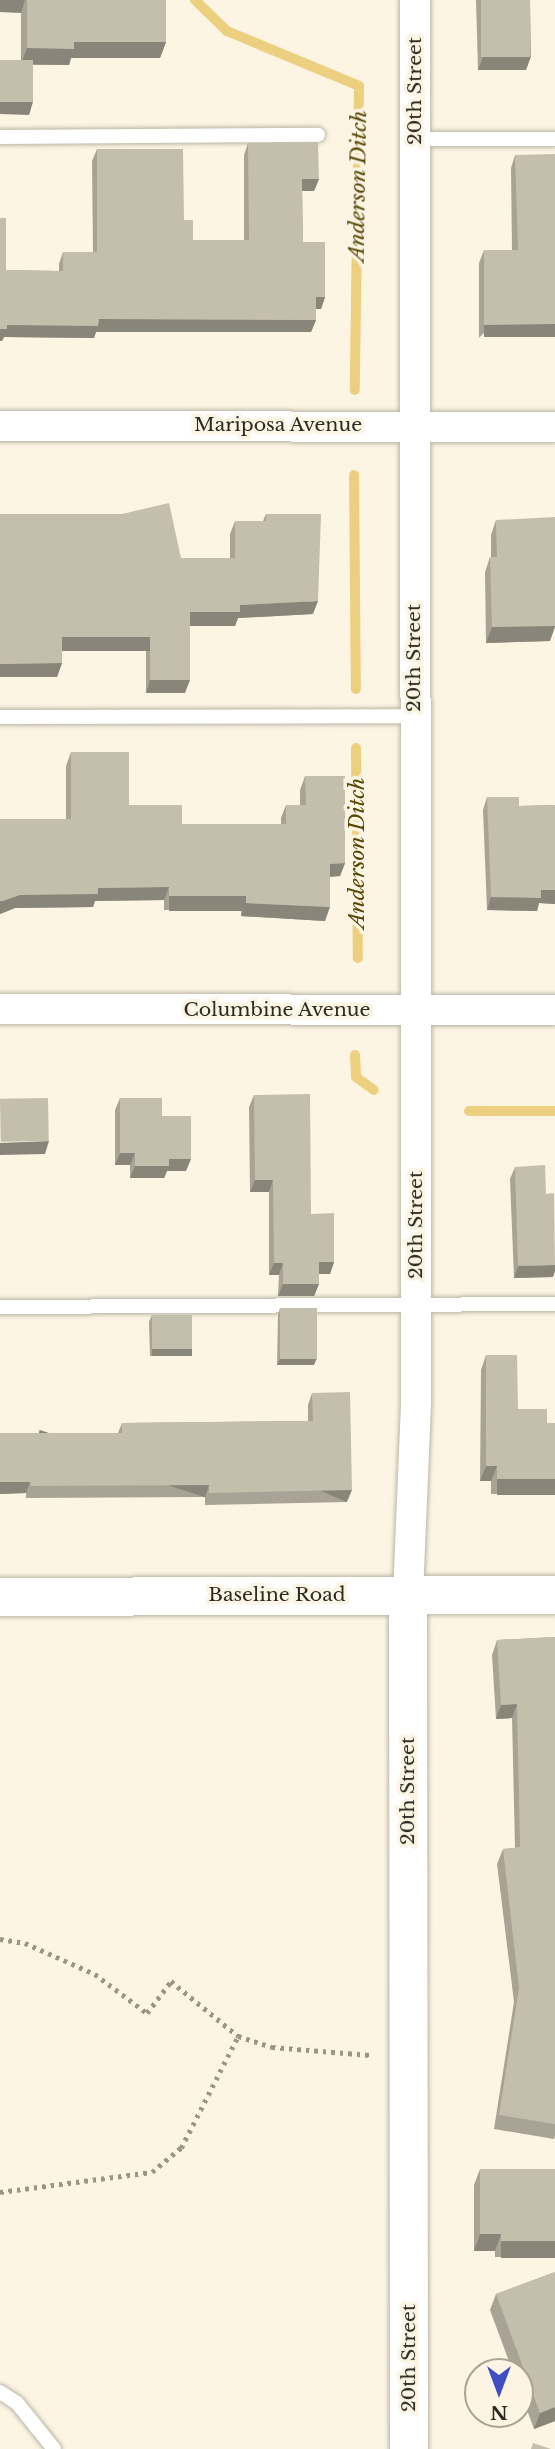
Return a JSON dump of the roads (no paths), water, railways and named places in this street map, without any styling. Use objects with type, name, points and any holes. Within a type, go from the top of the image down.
[{"type":"street","name":"20th Street","points":[[409,2449],[408,1594],[416,1303],[418,1010],[414,716],[415,0]]},
{"type":"street","name":"Mariposa Avenue","points":[[0,426],[555,427]]},
{"type":"street","name":"Columbine Avenue","points":[[0,1009],[555,1010]]},
{"type":"street","name":"Baseline Road","points":[[0,1597],[555,1595]]},
{"type":"lane","points":[[0,137],[318,135]]},
{"type":"lane","points":[[415,139],[555,139]]},
{"type":"lane","points":[[0,717],[414,716]]},
{"type":"lane","points":[[0,1307],[555,1304]]},
{"type":"lane","points":[[0,2392],[17,2403],[54,2449]]},
{"type":"waterway","name":"Anderson Ditch","points":[[195,0],[227,31],[359,86],[355,390]]},
{"type":"waterway","name":"Anderson Ditch","points":[[354,475],[356,689]]},
{"type":"waterway","name":"Anderson Ditch","points":[[356,748],[358,958]]},
{"type":"waterway","name":"Anderson Ditch","points":[[355,1055],[356,1077],[374,1090]]},
{"type":"waterway","name":"Anderson Ditch","points":[[469,1111],[555,1111]]}]
